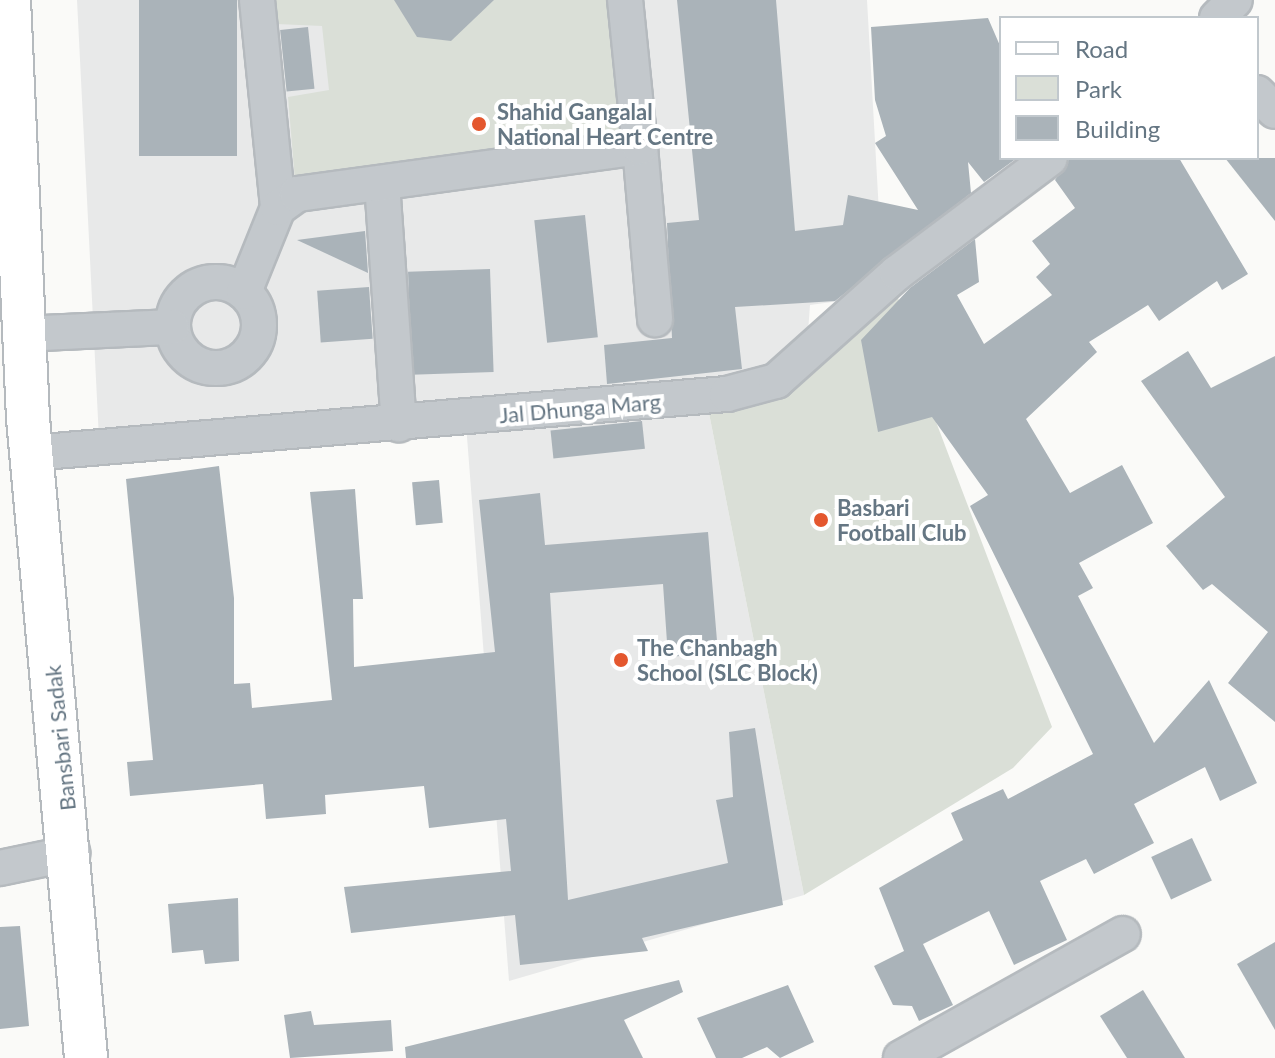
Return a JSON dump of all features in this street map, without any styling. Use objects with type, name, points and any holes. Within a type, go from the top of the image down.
[{"type":"main road","name":"Bansbari Sadak","points":[[9,0],[29,436],[72,853],[86,1058]]},
{"type":"street","points":[[172,327],[198,364],[237,362],[259,329],[244,292],[278,208],[257,0]]},
{"type":"street","points":[[625,0],[655,319]]},
{"type":"street","points":[[1219,16],[1235,0]]},
{"type":"street","points":[[1259,95],[1275,111]]},
{"type":"street","points":[[278,208],[297,194],[640,147]]},
{"type":"street","name":"Jal Dhunga Marg","points":[[29,436],[399,424],[727,394],[776,381],[897,273],[1047,160]]},
{"type":"street","points":[[382,183],[399,424]]},
{"type":"street","points":[[172,327],[192,290],[218,282],[244,292]]},
{"type":"street","points":[[22,334],[172,327]]},
{"type":"street","points":[[0,868],[72,853]]},
{"type":"street","points":[[901,1058],[1123,934]]},
{"type":"shaded area","name":"Shahid Gangalal National Heart Centre","points":[[77,0],[867,0],[881,248],[854,299],[810,305],[808,332],[744,386],[99,439]]},
{"type":"shaded area","name":"The Chanbagh School (SLC Block)","points":[[707,403],[804,895],[509,981],[466,424]]},
{"type":"green space","points":[[275,0],[611,0],[625,137],[296,192],[288,97],[329,90],[322,26],[277,24]]},
{"type":"green space","points":[[894,282],[919,377],[1052,727],[1013,768],[804,895],[707,403],[751,397]]},
{"type":"building","points":[[139,0],[237,0],[237,156],[139,156]]},
{"type":"building","points":[[394,0],[494,0],[451,41],[417,37]]},
{"type":"building","points":[[677,0],[776,0],[795,231],[843,225],[848,195],[918,210],[875,143],[886,136],[875,100],[871,27],[988,18],[999,43],[999,160],[1014,160],[984,182],[968,162],[971,193],[835,301],[735,307],[742,369],[607,384],[604,345],[672,338],[667,223],[699,220]]},
{"type":"building","points":[[308,27],[314,89],[287,92],[280,30]]},
{"type":"building","points":[[1275,158],[1275,221],[1227,160]]},
{"type":"building","points":[[1069,160],[1180,160],[1248,274],[1222,290],[1217,281],[1159,321],[1148,305],[1089,342],[1097,352],[1026,419],[1070,493],[1122,465],[1153,523],[1079,563],[1093,588],[1078,596],[1154,743],[1209,680],[1257,783],[1220,801],[1205,767],[1134,804],[1154,843],[1094,874],[1086,859],[1040,881],[1067,940],[1014,965],[989,911],[923,944],[953,1005],[919,1021],[912,1006],[893,1005],[874,966],[904,951],[879,888],[963,840],[951,813],[1003,789],[1008,799],[1093,754],[970,506],[988,495],[932,417],[878,432],[861,340],[910,288],[975,239],[979,282],[957,295],[984,344],[1052,295],[1036,277],[1050,264],[1032,241],[1075,208],[1055,180]]},
{"type":"building","points":[[585,215],[598,337],[547,343],[534,220]]},
{"type":"building","points":[[365,231],[368,273],[297,240]]},
{"type":"building","points":[[490,269],[494,372],[412,375],[408,272]]},
{"type":"building","points":[[369,287],[373,339],[321,343],[317,291]]},
{"type":"building","points":[[1188,351],[1211,388],[1275,356],[1275,722],[1228,683],[1268,632],[1212,584],[1203,590],[1166,546],[1225,497],[1141,381]]},
{"type":"building","points":[[642,421],[645,449],[553,458],[551,431]]},
{"type":"building","points":[[219,466],[234,598],[234,684],[250,683],[252,708],[332,700],[310,492],[355,489],[363,599],[353,599],[354,667],[495,652],[479,500],[540,493],[545,545],[708,532],[718,653],[668,657],[663,584],[550,593],[568,900],[728,863],[716,800],[733,797],[729,732],[755,728],[783,905],[642,938],[648,951],[520,965],[515,915],[351,933],[344,887],[511,871],[506,819],[429,828],[424,786],[325,795],[326,814],[266,819],[263,784],[130,796],[127,762],[153,760],[126,479]]},
{"type":"building","points":[[439,480],[443,523],[416,525],[412,482]]},
{"type":"building","points":[[1192,838],[1212,881],[1171,900],[1151,857]]},
{"type":"building","points":[[238,898],[239,961],[205,964],[203,950],[172,953],[168,904]]},
{"type":"building","points":[[20,926],[29,1026],[0,1029],[0,927]]},
{"type":"building","points":[[1275,942],[1275,1030],[1237,964]]},
{"type":"building","points":[[679,980],[683,992],[624,1020],[643,1058],[406,1058],[405,1047]]},
{"type":"building","points":[[788,985],[814,1042],[780,1058],[767,1047],[742,1058],[716,1058],[697,1018]]},
{"type":"building","points":[[1143,990],[1185,1058],[1127,1058],[1100,1016]]},
{"type":"building","points":[[311,1011],[314,1025],[391,1020],[393,1051],[290,1058],[284,1015]]},
{"type":"place","name":"Shahid Gangalal National Heart Centre","points":[[479,124]]},
{"type":"place","name":"Basbari Football Club","points":[[821,520]]},
{"type":"place","name":"The Chanbagh School (SLC Block)","points":[[621,660]]}]
